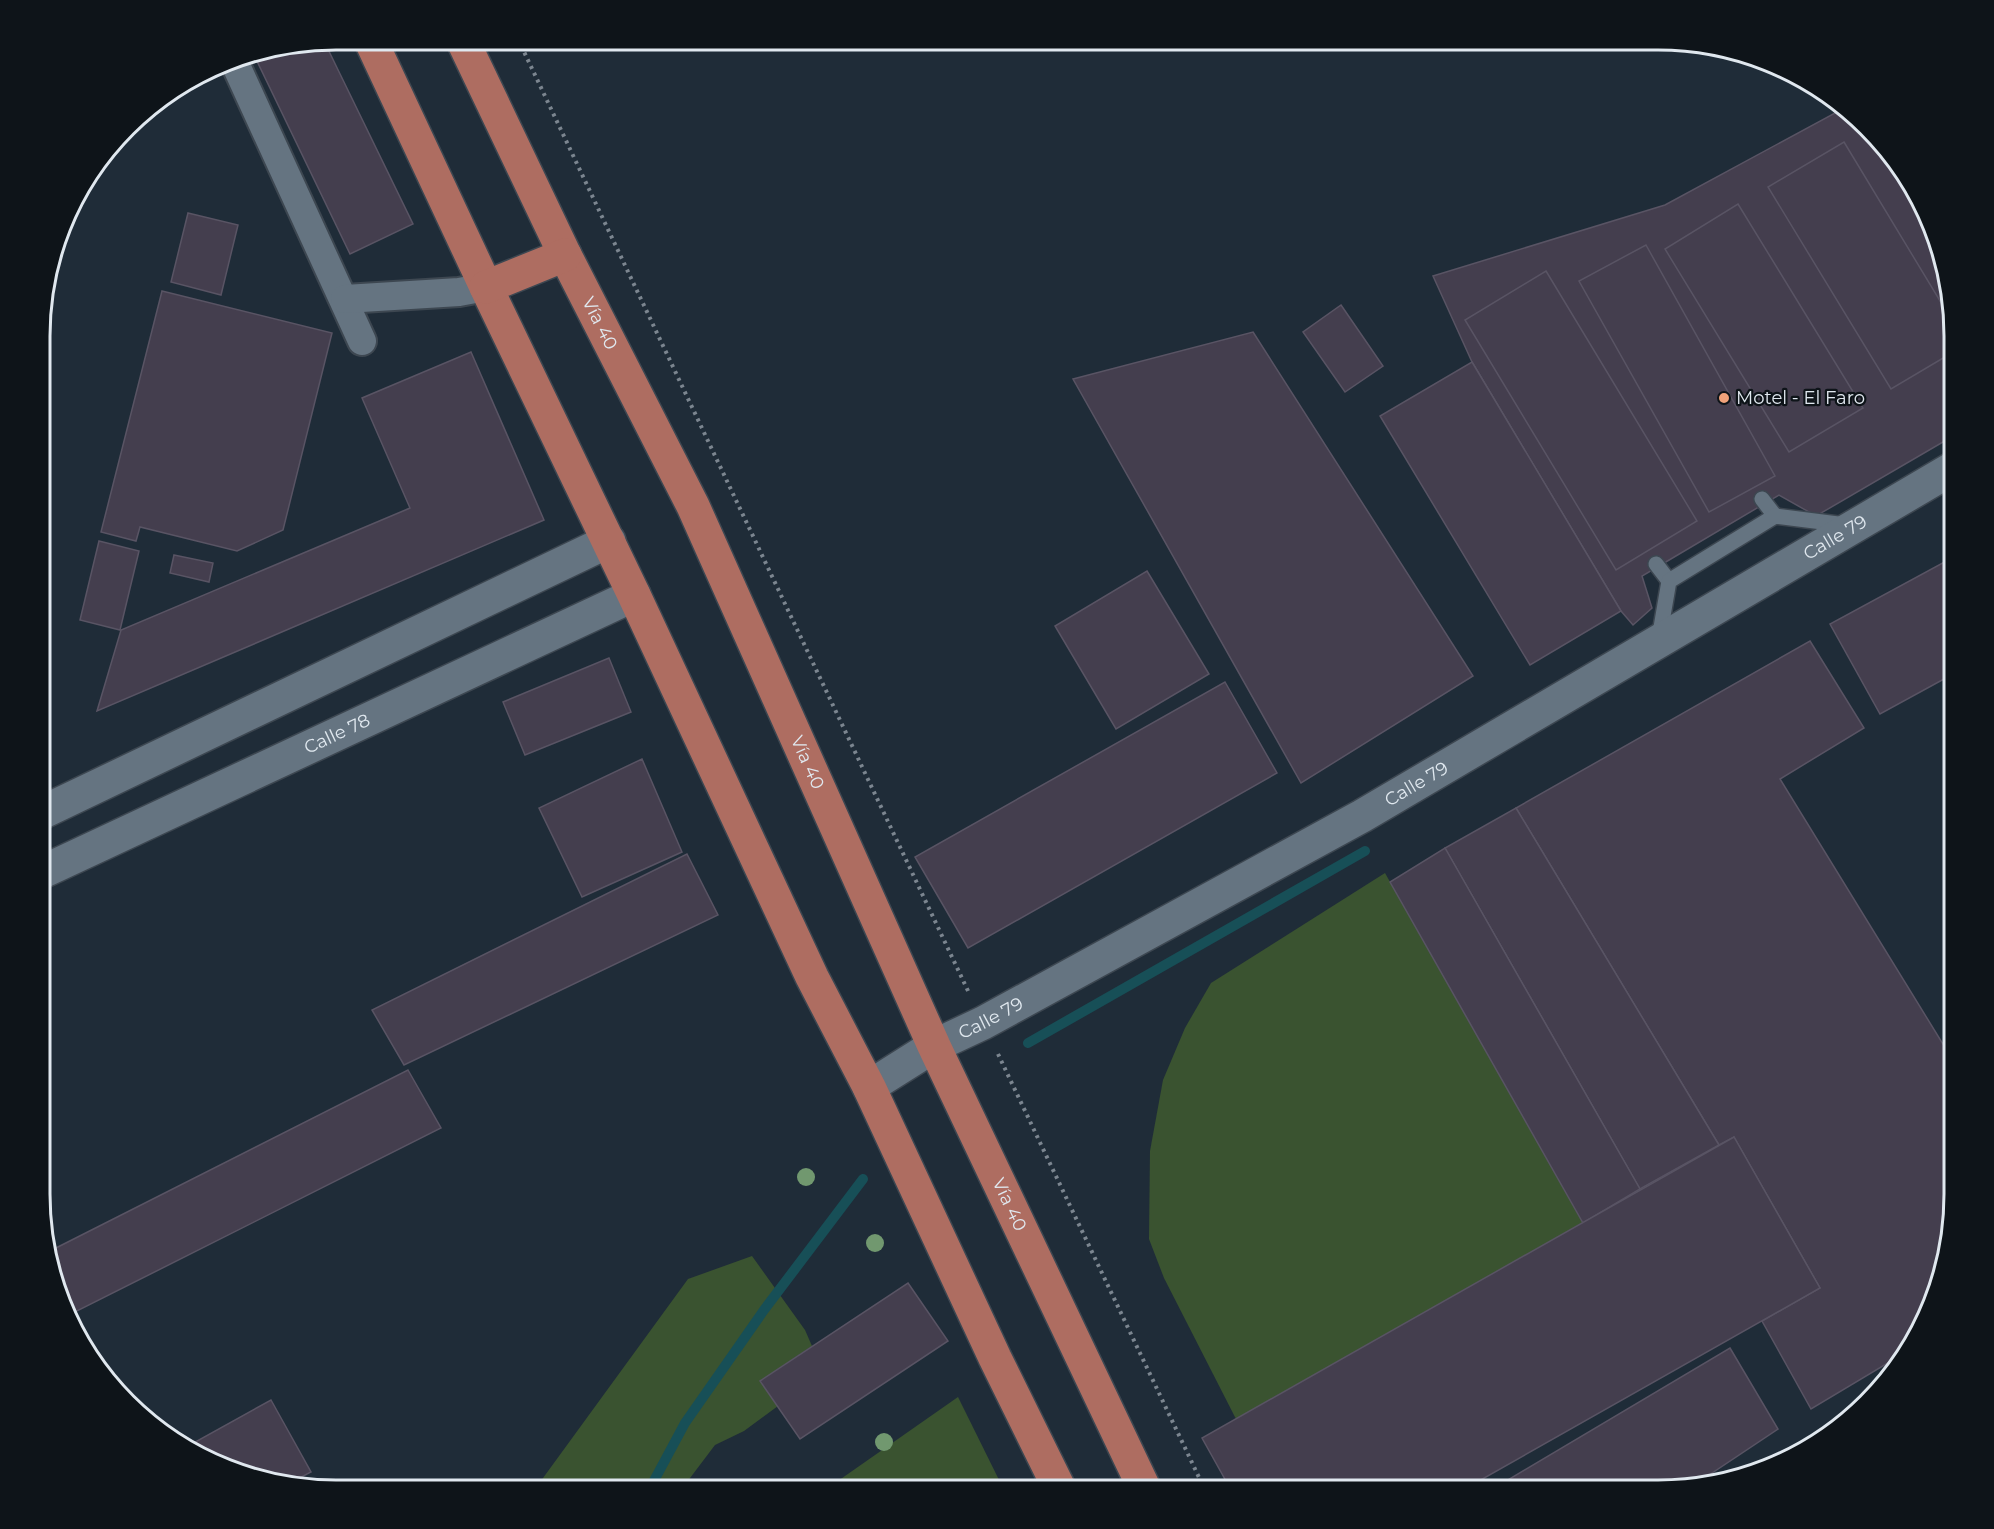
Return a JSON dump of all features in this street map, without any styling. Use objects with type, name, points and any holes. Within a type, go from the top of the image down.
[{"type":"highway","points":[[375,50],[812,976],[869,1086],[994,1358],[1055,1480]]},
{"type":"highway","name":"Vía 40","points":[[467,50],[565,255],[693,506],[934,1046],[1140,1480]]},
{"type":"highway","points":[[486,287],[565,255]]},
{"type":"main road","name":"Calle 79","points":[[869,1086],[934,1046],[983,1023],[1362,816],[1944,473]]},
{"type":"main road","points":[[50,808],[609,542]]},
{"type":"main road","name":"Calle 78","points":[[50,868],[634,595]]},
{"type":"street","points":[[237,67],[345,299],[362,341]]},
{"type":"street","points":[[345,299],[447,293],[486,287]]},
{"type":"lane","points":[[1762,499],[1775,516]]},
{"type":"lane","points":[[1669,581],[1775,516],[1855,526]]},
{"type":"lane","points":[[1656,564],[1669,581],[1658,641]]},
{"type":"path","points":[[523,50],[1200,1480]]},
{"type":"green space","points":[[1385,873],[1583,1223],[1236,1419],[1164,1278],[1149,1239],[1150,1151],[1163,1080],[1185,1028],[1211,983]]},
{"type":"green space","points":[[752,1256],[805,1330],[812,1346],[760,1381],[778,1406],[744,1431],[715,1445],[689,1480],[542,1480],[688,1279]]},
{"type":"green space","points":[[958,1397],[999,1480],[839,1480]]},
{"type":"building","points":[[328,50],[413,224],[350,254],[257,61],[298,52]]},
{"type":"building","name":"Motel - El Faro","points":[[1837,112],[1847,120],[1874,147],[1906,193],[1923,226],[1935,261],[1944,317],[1944,441],[1816,516],[1779,495],[1642,576],[1652,608],[1633,625],[1621,611],[1472,362],[1433,276],[1665,205]]},
{"type":"building","points":[[1844,142],[1943,305],[1944,358],[1891,389],[1768,187]]},
{"type":"building","points":[[1738,204],[1863,408],[1789,452],[1665,249]]},
{"type":"building","points":[[188,213],[238,225],[221,295],[171,282]]},
{"type":"building","points":[[1646,245],[1775,476],[1709,512],[1579,281]]},
{"type":"building","points":[[1546,271],[1697,521],[1616,570],[1465,320]]},
{"type":"building","points":[[162,291],[332,333],[283,530],[237,551],[140,527],[136,541],[101,532]]},
{"type":"building","points":[[1341,305],[1383,366],[1345,392],[1303,332]]},
{"type":"building","points":[[1253,332],[1473,676],[1301,783],[1073,379]]},
{"type":"building","points":[[471,352],[544,520],[97,711],[121,630],[410,508],[362,398]]},
{"type":"building","points":[[1472,362],[1621,611],[1530,665],[1380,416]]},
{"type":"building","points":[[99,541],[139,551],[120,630],[80,620]]},
{"type":"building","points":[[174,555],[213,563],[209,582],[170,573]]},
{"type":"building","points":[[1944,562],[1944,679],[1880,714],[1830,624]]},
{"type":"building","points":[[1147,571],[1209,674],[1116,729],[1055,626]]},
{"type":"building","points":[[1810,641],[1864,728],[1780,779],[1944,1046],[1944,1212],[1935,1268],[1923,1303],[1896,1352],[1889,1363],[1811,1409],[1762,1321],[1820,1288],[1734,1137],[1719,1145],[1516,808]]},
{"type":"building","points":[[609,658],[631,712],[525,755],[503,702]]},
{"type":"building","points":[[1225,682],[1277,773],[968,948],[915,857]]},
{"type":"building","points":[[642,759],[682,852],[582,897],[539,808]]},
{"type":"building","points":[[1516,808],[1719,1145],[1640,1189],[1445,848]]},
{"type":"building","points":[[1445,848],[1640,1189],[1583,1223],[1390,882]]},
{"type":"building","points":[[687,854],[718,915],[404,1065],[372,1010]]},
{"type":"building","points":[[408,1070],[441,1128],[75,1312],[59,1268],[55,1249]]},
{"type":"building","points":[[1734,1137],[1820,1288],[1481,1480],[1225,1480],[1202,1438]]},
{"type":"building","points":[[908,1283],[948,1341],[800,1439],[760,1381]]},
{"type":"building","points":[[1730,1348],[1778,1429],[1709,1475],[1658,1480],[1508,1480]]},
{"type":"building","points":[[271,1400],[311,1472],[301,1477],[261,1470],[226,1458],[195,1442]]},
{"type":"waterway","points":[[1028,1043],[1365,851]]},
{"type":"waterway","points":[[654,1480],[685,1423],[764,1310],[863,1179]]},
{"type":"place","name":"Motel - El Faro","points":[[1724,398]]}]
